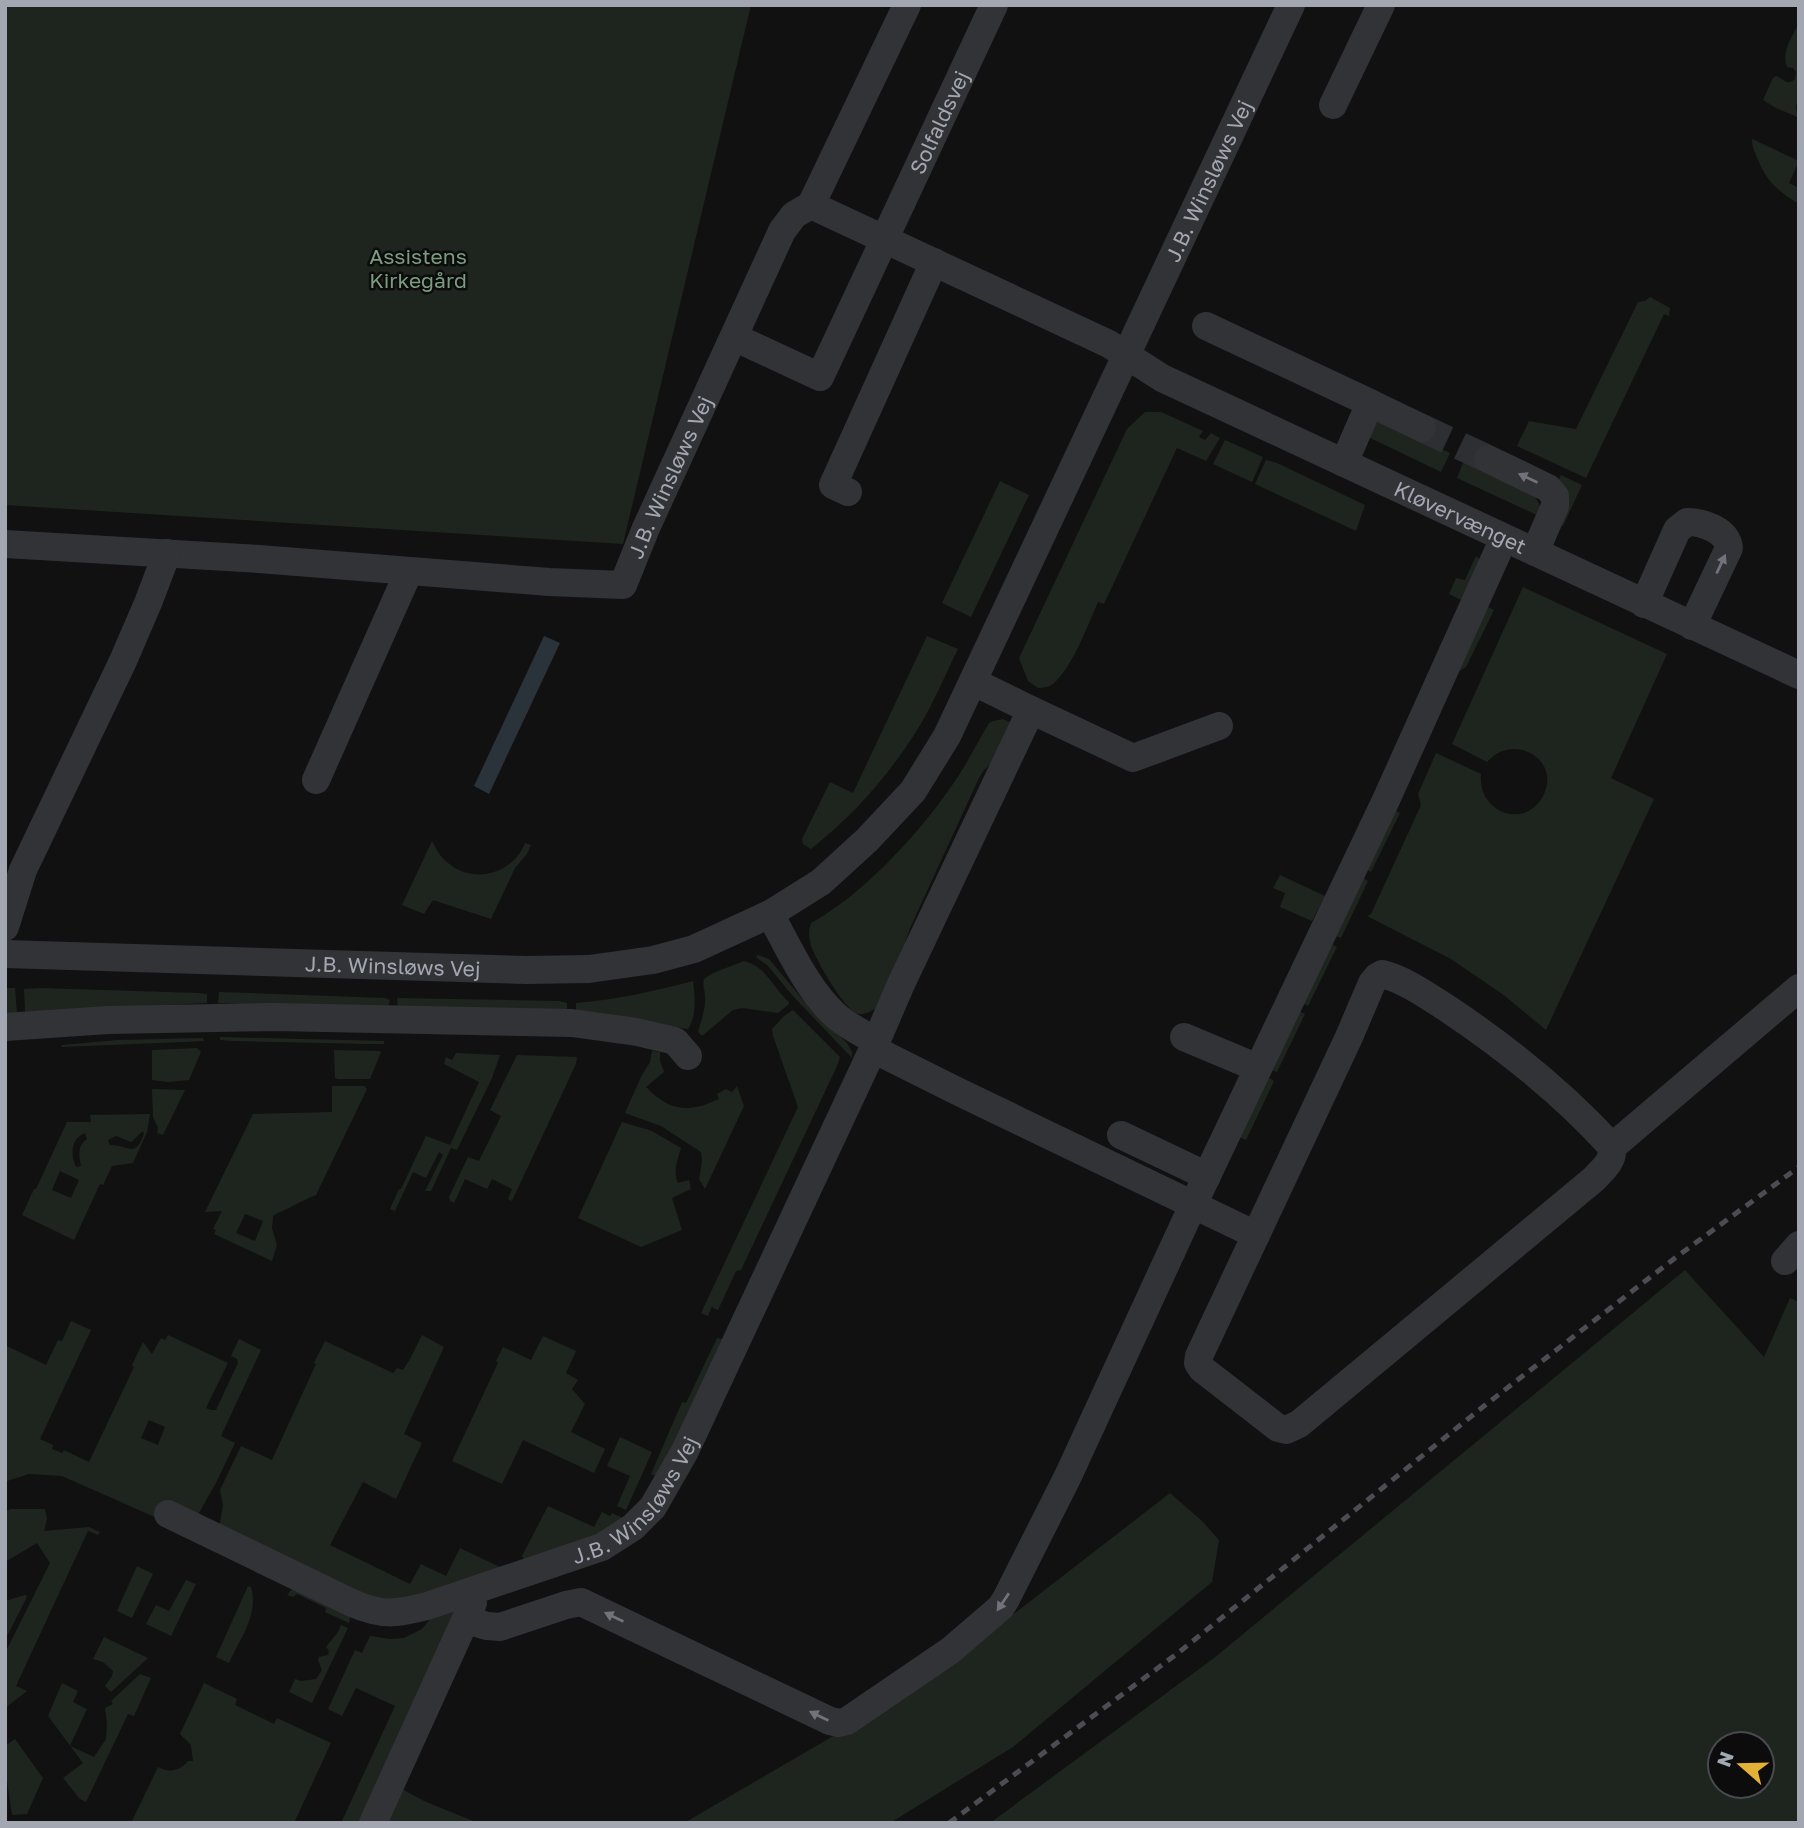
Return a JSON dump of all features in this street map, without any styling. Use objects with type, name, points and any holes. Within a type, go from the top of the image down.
[{"type":"street","points":[[906,5],[811,205],[1109,344],[1126,355]]},
{"type":"street","name":"Solfaldsvej","points":[[884,239],[994,5]]},
{"type":"street","name":"J.B. Winsløws Vej","points":[[5,954],[526,970],[589,969],[653,960],[694,949],[770,914],[821,881],[867,840],[913,791],[947,736],[1291,5]]},
{"type":"street","points":[[1333,105],[1381,5]]},
{"type":"street","name":"J.B. Winsløws Vej","points":[[5,544],[623,585],[646,528],[782,231],[794,215],[811,205]]},
{"type":"street","points":[[734,337],[820,377],[884,239]]},
{"type":"street","points":[[848,492],[833,485],[934,262]]},
{"type":"street","points":[[1206,326],[1422,429]]},
{"type":"street","name":"Kløvervænget","points":[[1126,355],[1162,378],[1799,675]]},
{"type":"street","points":[[1344,463],[1370,403]]},
{"type":"street","points":[[1488,459],[1548,488],[1555,496],[1555,506],[1535,552]]},
{"type":"street","points":[[1644,604],[1677,530],[1687,522],[1702,523],[1726,537],[1729,548],[1692,626]]},
{"type":"street","points":[[466,1620],[500,1627],[573,1602],[588,1605],[839,1723],[847,1721],[951,1650],[1001,1607],[1036,1542],[1192,1205],[1386,800],[1504,538]]},
{"type":"street","points":[[5,927],[23,870],[123,661],[167,553]]},
{"type":"street","points":[[316,780],[409,571]]},
{"type":"street","points":[[974,682],[1133,758],[1219,726]]},
{"type":"street","name":"J.B. Winsløws Vej","points":[[168,1514],[365,1608],[399,1613],[602,1547],[633,1527],[653,1507],[685,1451],[1031,710]]},
{"type":"street","points":[[770,914],[820,998],[834,1014],[875,1045],[959,1092],[1256,1235]]},
{"type":"street","points":[[1382,974],[1393,977],[1435,1001],[1488,1036],[1539,1075],[1612,1147],[1613,1152],[1608,1164],[1594,1179],[1298,1424],[1286,1430],[1278,1428],[1202,1369],[1198,1363],[1203,1346],[1373,983],[1382,974]]},
{"type":"street","points":[[1612,1147],[1799,988]]},
{"type":"street","points":[[5,1027],[108,1020],[275,1017],[572,1023],[637,1032],[675,1041],[688,1056]]},
{"type":"street","points":[[1184,1037],[1258,1068]]},
{"type":"street","points":[[1121,1135],[1206,1176]]},
{"type":"street","points":[[553,1564],[566,1605]]},
{"type":"street","points":[[373,1823],[481,1588]]},
{"type":"green space","name":"Assistens Kirkegård","points":[[5,5],[751,5],[623,544],[5,505]]},
{"type":"green space","points":[[1799,23],[1797,117],[1763,100],[1776,76],[1787,82],[1795,79],[1796,72],[1787,67],[1785,56]]},
{"type":"green space","points":[[1752,139],[1799,161],[1789,183],[1799,188],[1799,204],[1777,189],[1768,178],[1754,151]]},
{"type":"green space","points":[[1650,297],[1670,308],[1669,316],[1664,314],[1586,478],[1517,446],[1529,421],[1576,429],[1638,302]]},
{"type":"green space","points":[[1145,412],[1161,412],[1203,431],[1199,437],[1205,440],[1211,433],[1220,438],[1206,461],[1177,448],[1104,604],[1098,602],[1067,668],[1051,685],[1038,688],[1028,681],[1019,658],[1127,429]]},
{"type":"green space","points":[[1378,421],[1450,453],[1441,472],[1366,436]]},
{"type":"green space","points":[[1225,440],[1263,457],[1252,482],[1213,464]]},
{"type":"green space","points":[[1266,460],[1365,505],[1356,531],[1255,484]]},
{"type":"green space","points":[[1464,460],[1533,492],[1543,512],[1541,517],[1457,478]]},
{"type":"green space","points":[[1561,475],[1582,485],[1563,526],[1557,523],[1557,483]]},
{"type":"green space","points":[[1000,481],[1029,495],[971,617],[942,603]]},
{"type":"green space","points":[[1476,556],[1480,560],[1461,600],[1449,594],[1456,578],[1465,580]]},
{"type":"green space","points":[[1523,587],[1667,654],[1611,778],[1654,799],[1546,1030],[1505,996],[1451,959],[1367,916],[1371,914],[1421,805],[1418,794],[1436,753],[1481,774],[1482,788],[1487,799],[1505,812],[1526,812],[1536,805],[1544,794],[1546,770],[1532,754],[1510,749],[1498,753],[1487,762],[1452,744]]},
{"type":"green space","points":[[1486,606],[1494,610],[1466,667],[1456,673]]},
{"type":"green space","points":[[927,636],[958,649],[924,718],[896,761],[870,793],[811,849],[803,844],[802,839],[830,782],[853,793]]},
{"type":"green space","points":[[1003,719],[1014,726],[994,761],[979,778],[910,928],[900,959],[875,1009],[859,1014],[853,1011],[839,995],[811,946],[811,923],[849,897],[905,844],[937,806],[966,764],[989,723]]},
{"type":"green space","points":[[1392,809],[1400,813],[1371,872],[1364,868]]},
{"type":"green space","points":[[432,841],[441,856],[458,870],[481,875],[502,869],[512,862],[525,843],[531,845],[515,868],[491,919],[433,900],[424,914],[402,905]]},
{"type":"green space","points":[[1280,875],[1325,896],[1312,921],[1280,907],[1285,893],[1273,888]]},
{"type":"green space","points":[[1361,877],[1368,881],[1341,938],[1333,935]]},
{"type":"green space","points":[[1330,944],[1337,947],[1308,1006],[1302,1003]]},
{"type":"green space","points":[[758,955],[769,959],[804,1001],[847,1043],[852,1058],[768,966],[756,957]]},
{"type":"green space","points":[[744,961],[764,973],[789,1004],[778,1013],[742,1008],[733,1010],[702,1036],[698,1032],[705,1005],[704,979]]},
{"type":"green space","points":[[693,981],[694,1012],[688,1029],[576,1014],[576,1003],[635,995]]},
{"type":"green space","points":[[5,988],[15,988],[17,1014],[5,1014]]},
{"type":"green space","points":[[24,989],[199,993],[207,994],[207,1003],[25,1012]]},
{"type":"green space","points":[[219,992],[390,1000],[388,1007],[218,1003]]},
{"type":"green space","points":[[397,998],[559,1001],[567,1003],[567,1012],[398,1008]]},
{"type":"green space","points":[[793,1010],[840,1057],[741,1270],[736,1271],[718,1310],[712,1306],[708,1316],[701,1313],[798,1107],[772,1029]]},
{"type":"green space","points":[[1298,1011],[1305,1014],[1277,1072],[1270,1069]]},
{"type":"green space","points":[[220,1037],[384,1041],[384,1044],[231,1041],[220,1040]]},
{"type":"green space","points":[[203,1038],[204,1041],[61,1047],[118,1040]]},
{"type":"green space","points":[[197,1048],[201,1052],[189,1080],[152,1080],[152,1050]]},
{"type":"green space","points":[[334,1050],[381,1052],[370,1079],[338,1079],[335,1078]]},
{"type":"green space","points":[[652,1051],[660,1052],[664,1072],[646,1087],[672,1105],[680,1108],[698,1107],[719,1099],[717,1094],[726,1089],[732,1092],[737,1086],[744,1106],[705,1189],[699,1179],[701,1152],[661,1126],[625,1113],[650,1062]]},
{"type":"green space","points":[[456,1053],[500,1055],[492,1078],[457,1150],[451,1148],[431,1191],[425,1191],[443,1155],[439,1152],[426,1178],[413,1172],[395,1211],[390,1209],[426,1136],[450,1145],[479,1082],[444,1064],[446,1057],[452,1060]]},
{"type":"green space","points":[[517,1055],[577,1057],[512,1201],[508,1199],[512,1189],[492,1179],[487,1189],[465,1179],[454,1203],[449,1197],[468,1157],[479,1161],[501,1116],[490,1110]]},
{"type":"green space","points":[[1268,1077],[1274,1081],[1246,1140],[1239,1137]]},
{"type":"green space","points":[[332,1086],[364,1086],[367,1089],[316,1195],[273,1216],[272,1228],[277,1245],[272,1261],[214,1234],[216,1230],[213,1229],[222,1211],[205,1212],[253,1114],[332,1112]],"holes":[[[245,1214],[263,1221],[255,1241],[236,1233]]]},
{"type":"green space","points":[[152,1089],[185,1090],[163,1135],[157,1133],[158,1128],[153,1117]]},
{"type":"green space","points":[[150,1114],[147,1132],[133,1163],[112,1166],[103,1185],[100,1184],[74,1240],[22,1215],[67,1122],[91,1122],[90,1115]],"holes":[[[143,1131],[141,1142],[131,1149],[110,1145],[108,1140],[116,1136],[131,1142]],[[85,1133],[87,1139],[80,1148],[81,1166],[76,1167],[73,1147],[80,1135]],[[60,1171],[79,1180],[71,1198],[52,1190]]]},
{"type":"green space","points":[[622,1122],[652,1131],[681,1148],[676,1166],[677,1179],[678,1183],[689,1180],[691,1189],[672,1198],[682,1230],[641,1247],[578,1218]]},
{"type":"green space","points":[[1685,1270],[1764,1357],[1790,1298],[1799,1302],[1799,1823],[990,1823],[1214,1658]]},
{"type":"green space","points":[[71,1321],[91,1330],[40,1439],[53,1445],[52,1449],[62,1453],[64,1450],[89,1462],[143,1342],[152,1354],[161,1338],[165,1340],[168,1335],[228,1363],[206,1408],[211,1410],[216,1410],[238,1363],[237,1359],[231,1356],[239,1339],[261,1350],[221,1436],[235,1443],[196,1518],[157,1518],[62,1476],[29,1474],[7,1481],[5,1345],[46,1365],[58,1340],[62,1341]],"holes":[[[149,1420],[165,1427],[158,1445],[141,1438]]]},
{"type":"green space","points":[[422,1335],[444,1347],[404,1434],[422,1443],[396,1499],[363,1482],[330,1545],[410,1584],[421,1564],[446,1576],[460,1548],[504,1569],[487,1577],[383,1603],[219,1529],[223,1505],[220,1490],[241,1446],[272,1460],[325,1341],[393,1373],[397,1368],[403,1370]]},
{"type":"green space","points":[[543,1336],[576,1351],[566,1373],[578,1380],[572,1389],[585,1404],[571,1432],[605,1449],[594,1473],[523,1440],[502,1484],[452,1461],[503,1347],[531,1360]]},
{"type":"green space","points":[[717,1338],[722,1339],[658,1477],[651,1474],[682,1402],[686,1403]]},
{"type":"green space","points":[[620,1437],[652,1452],[626,1510],[617,1506],[630,1476],[607,1466]]},
{"type":"green space","points":[[1170,1493],[1219,1540],[1212,1582],[1013,1747],[890,1823],[684,1823],[926,1682]]},
{"type":"green space","points":[[548,1506],[594,1527],[602,1512],[627,1520],[595,1536],[525,1560],[522,1556]]},
{"type":"green space","points":[[10,1509],[45,1509],[47,1519],[44,1531],[89,1527],[100,1532],[98,1535],[88,1531],[16,1686],[27,1691],[5,1708],[5,1653],[50,1563],[37,1543],[5,1562],[5,1512]]},
{"type":"green space","points":[[137,1566],[153,1574],[132,1618],[117,1611]]},
{"type":"green space","points":[[186,1580],[196,1584],[171,1636],[146,1624],[156,1605],[169,1611]]},
{"type":"green space","points":[[248,1586],[251,1587],[253,1597],[250,1617],[229,1663],[216,1657]]},
{"type":"green space","points":[[293,1588],[351,1612],[349,1623],[297,1594],[293,1597],[287,1595]]},
{"type":"green space","points":[[25,1595],[26,1599],[5,1640],[5,1601]]},
{"type":"green space","points":[[459,1609],[363,1823],[341,1823],[395,1706],[356,1688],[342,1716],[328,1709],[355,1650],[362,1653],[370,1636],[404,1638],[422,1629],[430,1619]]},
{"type":"green space","points":[[341,1625],[348,1628],[312,1703],[289,1692],[295,1679],[316,1679],[322,1670],[319,1657],[328,1655],[326,1647]]},
{"type":"green space","points":[[104,1637],[148,1658],[111,1692],[105,1686],[113,1671],[103,1662],[93,1659]]},
{"type":"green space","points":[[140,1674],[151,1678],[134,1716],[128,1714],[86,1802],[80,1799],[63,1778],[83,1763],[71,1746],[94,1757],[106,1739],[105,1708],[113,1704],[111,1701]]},
{"type":"green space","points":[[62,1683],[78,1691],[73,1702],[87,1709],[70,1746],[48,1716]]},
{"type":"green space","points":[[204,1683],[237,1699],[235,1705],[274,1724],[277,1718],[331,1743],[294,1823],[131,1823],[158,1767],[174,1770],[188,1761],[193,1761],[191,1745],[180,1734]]},
{"type":"green space","points":[[15,1739],[43,1778],[27,1814],[12,1815],[5,1767],[5,1746]]},
{"type":"green space","points":[[402,1789],[424,1801],[478,1823],[386,1823]]},
{"type":"shaded area","points":[[544,636],[560,643],[489,794],[474,786]]},
{"type":"tunnel","points":[[1422,428],[1488,459]]},
{"type":"railway","points":[[949,1823],[1178,1653],[1484,1406],[1675,1258],[1799,1167]]}]
